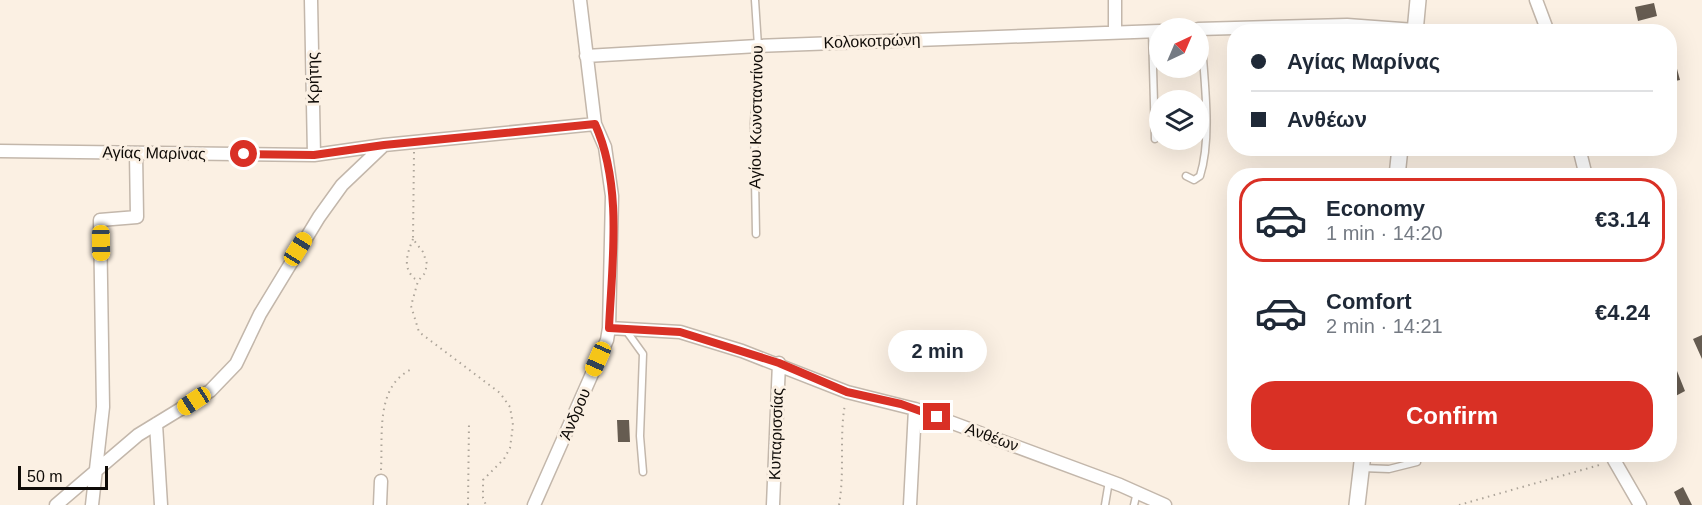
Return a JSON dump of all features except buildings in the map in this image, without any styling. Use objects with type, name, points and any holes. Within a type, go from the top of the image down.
[{"type":"street","name":"Κρήτης","points":[[311,0],[314,155]]},
{"type":"street","name":"Άνδρου","points":[[534,505],[607,340],[609,328],[612,196],[605,147],[595,124],[580,0]]},
{"type":"street","points":[[1115,0],[1115,32]]},
{"type":"street","points":[[1416,24],[1418,0]]},
{"type":"street","points":[[1536,0],[1545,24]]},
{"type":"street","points":[[1209,29],[1227,28]]},
{"type":"street","name":"Κολοκοτρώνη","points":[[586,56],[758,46],[1149,31]]},
{"type":"street","name":"Αγίας Μαρίνας","points":[[0,151],[314,155],[414,141],[595,124]]},
{"type":"street","points":[[56,505],[138,435],[210,391],[236,364],[260,314],[319,217],[342,185],[384,145]]},
{"type":"street","points":[[92,505],[103,407],[100,220],[137,217],[136,153]]},
{"type":"street","name":"Ανθέων","points":[[609,328],[680,332],[779,363],[847,392],[915,409],[1109,480],[1165,505]]},
{"type":"street","name":"Κυπαρισσίας","points":[[773,505],[779,363]]},
{"type":"street","points":[[910,505],[915,409]]},
{"type":"street","points":[[156,424],[161,505]]},
{"type":"street","points":[[1357,505],[1362,462]]},
{"type":"street","points":[[1617,462],[1640,505]]},
{"type":"street","points":[[380,505],[381,481]]},
{"type":"lane","name":"Αγίου Κωνσταντίνου","points":[[755,0],[758,46],[754,124],[756,234]]},
{"type":"lane","points":[[1186,176],[1194,180],[1200,177],[1202,168],[1205,125],[1203,78]]},
{"type":"lane","points":[[625,329],[643,354],[640,436],[643,472]]},
{"type":"lane","points":[[1366,462],[1389,468],[1416,462]]},
{"type":"lane","points":[[1105,505],[1109,480]]},
{"type":"lane","points":[[1134,505],[1137,492]]},
{"type":"path","points":[[414,141],[412,239],[406,254],[406,262],[411,275],[418,281]]},
{"type":"path","points":[[412,239],[423,252],[427,264],[425,273],[418,281],[411,306],[418,332],[500,393],[510,407],[513,425],[510,448],[504,459],[483,480],[483,498],[486,505]]},
{"type":"path","points":[[381,481],[385,401],[391,384],[401,374],[412,369]]},
{"type":"path","points":[[839,505],[843,482],[841,424],[847,392]]},
{"type":"path","points":[[468,505],[469,422]]},
{"type":"path","points":[[1459,505],[1598,462]]},
{"type":"route","points":[[244,154],[314,155],[384,145],[595,124],[605,147],[612,196],[609,328],[633,327],[680,332],[779,363],[847,392],[901,404],[937,417]]}]
